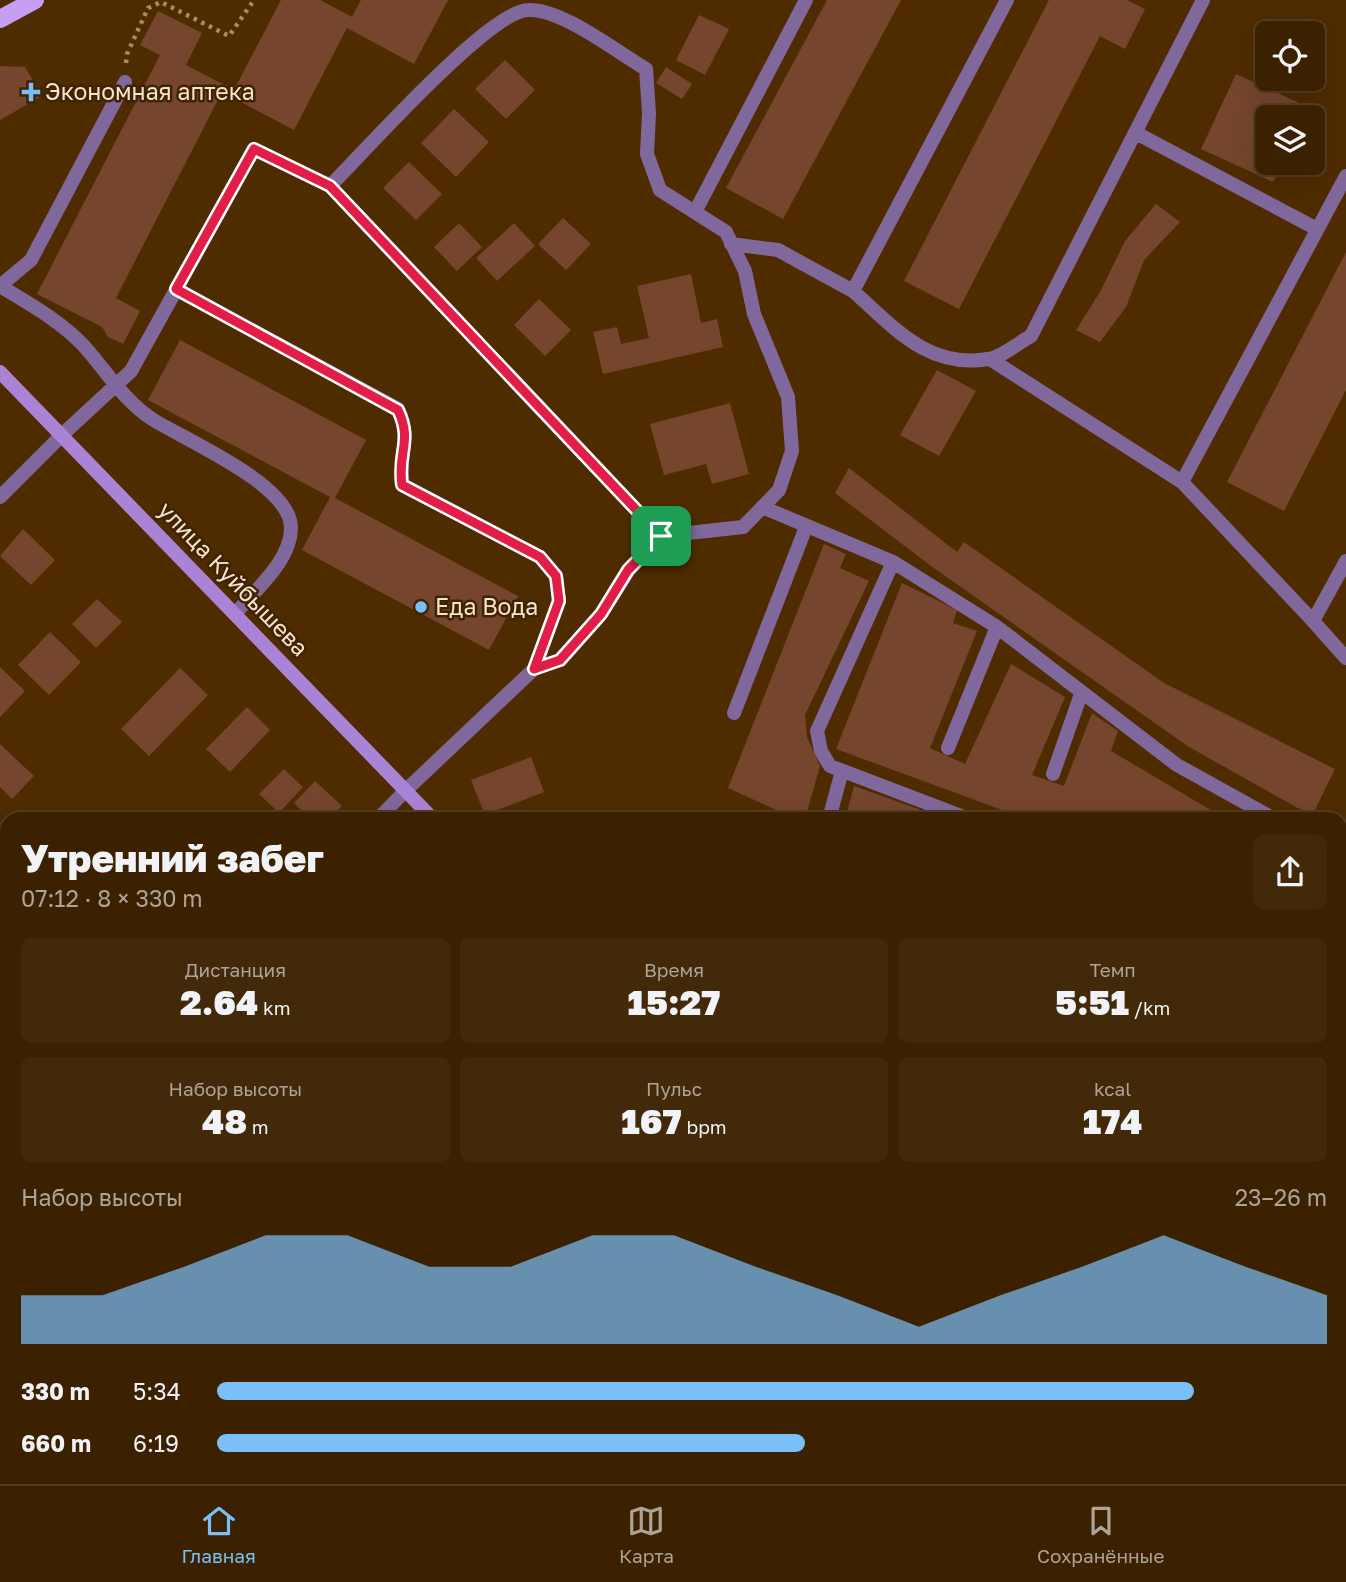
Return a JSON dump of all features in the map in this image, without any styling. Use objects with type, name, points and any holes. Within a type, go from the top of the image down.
[{"type":"main road","points":[[0,19],[35,0]]},
{"type":"main road","name":"улица Куйбышева","points":[[0,372],[426,812]]},
{"type":"street","points":[[695,212],[806,0]]},
{"type":"street","points":[[853,291],[1007,0]]},
{"type":"street","points":[[731,244],[778,250],[853,291],[917,348],[949,359],[990,359],[1031,336],[1203,0]]},
{"type":"street","points":[[330,186],[477,38],[526,9],[551,13],[646,69],[649,113],[647,154],[660,191],[726,232],[745,271],[754,314],[788,397],[792,451],[779,490],[743,527],[661,536],[628,570],[601,614],[560,660],[534,669],[385,812]]},
{"type":"street","points":[[125,82],[31,260],[0,286],[48,315],[82,344],[115,385],[149,417],[251,477],[279,498],[291,524],[289,549],[235,614]]},
{"type":"street","points":[[1136,133],[1317,229]]},
{"type":"street","points":[[0,497],[131,370],[254,149],[330,186],[661,536]]},
{"type":"street","points":[[1182,482],[1346,176]]},
{"type":"street","points":[[176,289],[398,410],[407,429],[400,468],[402,485],[540,557],[556,576],[559,601],[534,669]]},
{"type":"street","points":[[990,359],[1182,482],[1346,658]]},
{"type":"street","points":[[762,507],[893,562],[997,627],[1177,765],[1261,812]]},
{"type":"street","points":[[734,713],[806,527]]},
{"type":"street","points":[[1313,621],[1346,561]]},
{"type":"street","points":[[893,562],[817,731],[821,751],[830,766],[950,812]]},
{"type":"street","points":[[948,748],[997,627]]},
{"type":"street","points":[[1054,774],[1081,694]]},
{"type":"street","points":[[831,812],[842,771]]},
{"type":"path","points":[[125,82],[127,54],[148,8],[161,2],[229,36],[254,0]]},
{"type":"building","points":[[281,0],[320,0],[352,17],[361,0],[448,0],[414,64],[347,28],[294,130],[222,92],[116,298],[140,311],[123,344],[108,337],[102,327],[37,294],[160,55],[140,45],[158,11],[202,33],[186,65],[234,90]]},
{"type":"building","points":[[827,0],[901,0],[783,219],[726,188]]},
{"type":"building","points":[[1049,0],[1127,0],[1145,9],[1125,49],[1100,36],[959,309],[904,281]]},
{"type":"building","points":[[699,15],[729,29],[705,75],[676,60]]},
{"type":"building","points":[[505,60],[535,90],[506,119],[475,89]]},
{"type":"building","points":[[0,66],[25,67],[42,96],[0,120]]},
{"type":"building","points":[[666,67],[692,84],[682,99],[656,83]]},
{"type":"building","points":[[1236,74],[1255,83],[1255,91],[1273,91],[1304,105],[1255,105],[1255,174],[1201,149]]},
{"type":"building","points":[[454,109],[489,142],[456,177],[421,143]]},
{"type":"building","points":[[409,162],[442,194],[416,220],[383,188]]},
{"type":"building","points":[[1258,175],[1276,175],[1273,182]]},
{"type":"building","points":[[1156,204],[1180,222],[1144,260],[1126,307],[1100,342],[1076,330],[1100,292],[1125,241]]},
{"type":"building","points":[[563,218],[591,244],[566,270],[538,244]]},
{"type":"building","points":[[459,223],[482,247],[457,271],[434,247]]},
{"type":"building","points":[[514,223],[535,246],[497,281],[476,258]]},
{"type":"building","points":[[1346,252],[1346,390],[1284,511],[1227,482]]},
{"type":"building","points":[[691,274],[701,323],[717,319],[723,347],[603,374],[593,332],[617,327],[621,344],[649,338],[637,286]]},
{"type":"building","points":[[539,299],[571,330],[545,356],[514,325]]},
{"type":"building","points":[[180,340],[366,440],[335,498],[518,596],[489,650],[302,550],[330,497],[148,400]]},
{"type":"building","points":[[937,370],[976,391],[939,456],[900,435]]},
{"type":"building","points":[[730,403],[749,474],[712,484],[706,464],[664,475],[650,424]]},
{"type":"building","points":[[849,468],[957,552],[964,542],[1164,683],[1335,769],[1314,812],[1305,812],[1189,747],[931,566],[835,493]]},
{"type":"building","points":[[23,529],[55,560],[31,585],[0,556]]},
{"type":"building","points":[[824,544],[846,554],[840,568],[869,581],[805,715],[807,737],[820,766],[807,812],[781,812],[728,788]]},
{"type":"building","points":[[902,583],[957,610],[953,623],[977,631],[930,748],[965,764],[1011,664],[1065,697],[1032,775],[1064,786],[1092,713],[1118,731],[1111,751],[1214,812],[1008,812],[836,749]]},
{"type":"building","points":[[97,599],[122,622],[96,648],[72,624]]},
{"type":"building","points":[[50,632],[81,662],[49,695],[18,665]]},
{"type":"building","points":[[0,667],[25,691],[0,717]]},
{"type":"building","points":[[180,668],[208,695],[149,756],[121,729]]},
{"type":"building","points":[[247,707],[270,730],[230,772],[206,749]]},
{"type":"building","points":[[0,744],[34,776],[12,799],[0,787]]},
{"type":"building","points":[[531,757],[544,792],[493,812],[484,812],[471,780]]},
{"type":"building","points":[[284,769],[303,787],[280,812],[259,794]]},
{"type":"building","points":[[315,781],[342,806],[336,812],[303,812],[294,803]]},
{"type":"building","points":[[854,786],[926,812],[847,812]]},
{"type":"place","name":"Экономная аптека","points":[[31,92]]},
{"type":"place","name":"Еда Вода","points":[[421,607]]},
{"type":"route","points":[[254,149],[330,186],[661,536],[628,570],[601,614],[560,660],[534,669],[559,601],[556,576],[540,557],[402,485],[400,468],[407,429],[398,410],[176,289],[254,149]]}]
